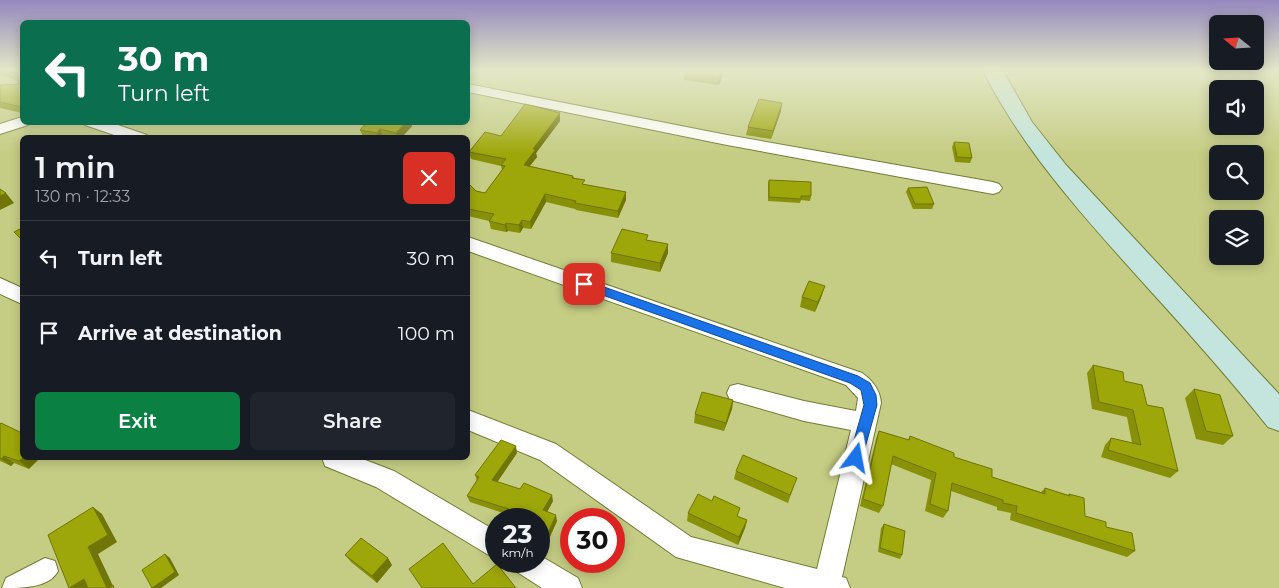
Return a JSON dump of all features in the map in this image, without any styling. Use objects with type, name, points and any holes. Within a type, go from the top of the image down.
[{"type":"main road","points":[[1007,98],[1029,134],[1059,174],[1168,292],[1279,417]]},
{"type":"street","points":[[520,98],[726,140],[993,188]]},
{"type":"street","points":[[0,129],[20,123]]},
{"type":"street","points":[[100,125],[132,135]]},
{"type":"street","points":[[470,245],[854,379],[866,387],[870,405],[864,422],[830,587],[685,548],[548,452],[470,421]]},
{"type":"street","points":[[0,285],[20,296]]},
{"type":"street","points":[[738,393],[804,411],[864,422]]},
{"type":"street","points":[[339,460],[386,480],[485,538]]},
{"type":"street","points":[[16,588],[45,571]]},
{"type":"street","points":[[543,573],[568,588]]},
{"type":"building","points":[[0,98],[20,98],[20,107],[0,102]]},
{"type":"building","points":[[759,99],[782,103],[773,131],[748,127]]},
{"type":"building","points":[[525,104],[560,113],[533,149],[536,149],[524,165],[585,180],[582,184],[626,192],[618,211],[575,203],[576,201],[545,194],[530,222],[522,220],[519,225],[506,223],[505,225],[489,221],[494,214],[470,209],[470,185],[476,191],[485,193],[505,166],[501,165],[506,159],[470,151],[485,132],[501,136]]},
{"type":"building","points":[[364,125],[403,125],[396,133],[380,129],[377,133],[360,130]]},
{"type":"building","points":[[954,142],[969,143],[972,158],[957,157]]},
{"type":"building","points":[[769,180],[811,182],[811,196],[801,196],[801,199],[769,197]]},
{"type":"building","points":[[927,187],[934,204],[915,204],[908,188]]},
{"type":"building","points":[[0,189],[6,193],[0,196]]},
{"type":"building","points":[[20,229],[20,238],[14,232]]},
{"type":"building","points":[[622,229],[648,235],[646,240],[668,244],[660,263],[611,253]]},
{"type":"building","points":[[809,281],[825,286],[818,302],[802,297]]},
{"type":"building","points":[[1093,365],[1123,372],[1124,381],[1142,385],[1147,405],[1163,408],[1178,471],[1108,450],[1111,438],[1141,445],[1133,410],[1099,402]]},
{"type":"building","points":[[1194,389],[1220,395],[1233,436],[1206,431]]},
{"type":"building","points":[[702,392],[733,400],[726,423],[695,414]]},
{"type":"building","points":[[0,424],[20,432],[19,461],[4,456],[0,458]]},
{"type":"building","points":[[879,431],[909,440],[910,436],[954,453],[954,457],[992,469],[992,477],[1045,494],[1045,488],[1070,496],[1069,494],[1084,498],[1085,516],[1106,522],[1106,527],[1132,533],[1135,551],[1016,513],[1017,506],[1003,503],[1003,500],[952,483],[948,511],[930,504],[936,473],[893,456],[883,506],[863,499]]},
{"type":"building","points":[[501,440],[516,446],[492,480],[520,489],[524,483],[552,495],[544,508],[506,508],[467,496],[479,477],[475,475]]},
{"type":"building","points":[[743,455],[797,478],[790,495],[736,471]]},
{"type":"building","points":[[698,494],[712,501],[714,496],[740,508],[737,516],[747,520],[739,537],[688,513]]},
{"type":"building","points":[[93,507],[108,535],[88,547],[107,588],[88,588],[84,579],[69,588],[48,535]]},
{"type":"building","points":[[550,513],[556,515],[550,528]]},
{"type":"building","points":[[884,524],[905,531],[902,555],[880,548]]},
{"type":"building","points":[[361,538],[388,558],[372,576],[345,555]]},
{"type":"building","points":[[443,543],[473,584],[486,573],[504,573],[516,588],[422,588],[409,569]]},
{"type":"building","points":[[165,554],[175,572],[152,588],[142,570]]},
{"type":"route","points":[[584,284],[854,379],[866,387],[870,405],[856,458]]}]
